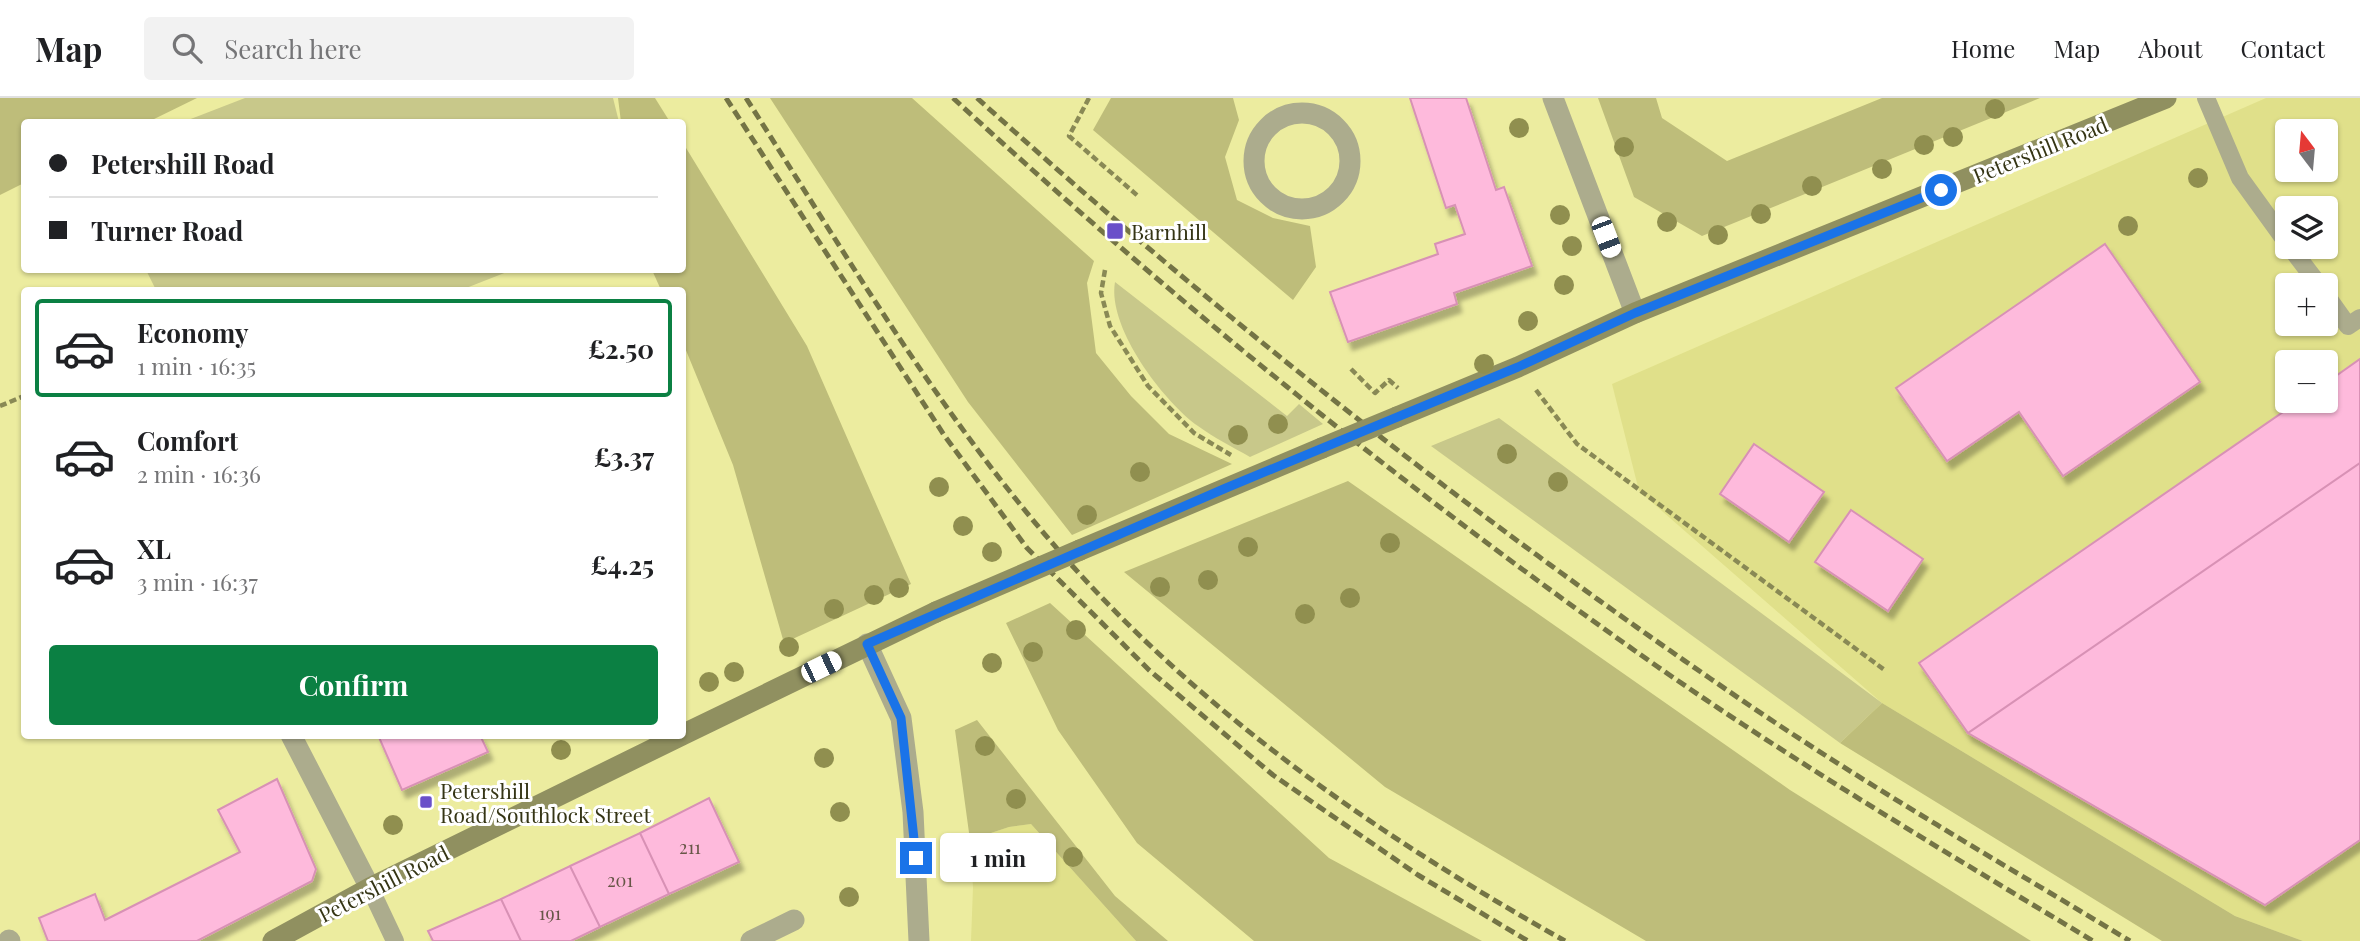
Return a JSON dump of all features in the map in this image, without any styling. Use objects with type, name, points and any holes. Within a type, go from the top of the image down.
[{"type":"street","points":[[1553,98],[1635,313]]},
{"type":"street","name":"Petershill Road","points":[[686,733],[867,644],[1080,550],[1518,367],[1635,313],[2166,98]]},
{"type":"street","points":[[1283,107],[1330,121],[1342,132],[1349,146],[1349,176],[1330,201],[1316,208],[1283,206],[1269,197],[1259,184],[1254,168],[1254,152],[1260,136],[1283,107]]},
{"type":"street","points":[[867,644],[901,718],[913,812],[919,941]]},
{"type":"street","points":[[293,739],[370,888]]},
{"type":"street","name":"Petershill Road","points":[[273,941],[370,888],[674,739]]},
{"type":"street","points":[[751,941],[794,920]]},
{"type":"lane","points":[[2206,98],[2240,178],[2275,226]]},
{"type":"lane","points":[[2338,312],[2348,326],[2360,318]]},
{"type":"lane","points":[[370,888],[395,941]]},
{"type":"path","points":[[1088,98],[1069,136],[1138,196]]},
{"type":"path","points":[[1105,270],[1101,293],[1110,326],[1148,386],[1194,433],[1242,461],[1250,478]]},
{"type":"path","points":[[1518,367],[1577,444],[1886,671]]},
{"type":"path","points":[[1351,369],[1375,393],[1389,380],[1420,407]]},
{"type":"path","points":[[0,406],[21,397]]},
{"type":"shaded area","points":[[0,98],[197,98],[154,119],[21,119],[21,184],[0,195]]},
{"type":"shaded area","points":[[618,98],[655,98],[668,119],[621,119]]},
{"type":"shaded area","points":[[770,98],[912,98],[1094,261],[1087,283],[1096,353],[1131,396],[1169,434],[1232,464],[1072,535],[968,402]]},
{"type":"shaded area","points":[[1111,98],[1233,98],[1239,120],[1225,157],[1237,200],[1273,218],[1310,226],[1316,267],[1293,300],[1093,130]]},
{"type":"shaded area","points":[[1598,98],[1656,98],[1662,118],[1727,161],[1882,98],[2040,98],[1702,236],[1634,197]]},
{"type":"shaded area","points":[[2266,98],[2360,98],[2360,941],[2303,941],[2235,916],[1882,703],[1639,491],[1612,384]]},
{"type":"shaded area","points":[[686,148],[807,346],[911,584],[784,643],[733,465],[686,350],[686,287],[660,287],[653,273],[686,273]]},
{"type":"shaded area","points":[[1348,481],[1790,790],[2031,941],[1646,941],[1385,787],[1124,572]]},
{"type":"shaded area","points":[[1050,603],[1329,858],[1482,941],[1254,941],[1137,843],[1058,730],[1006,623]]},
{"type":"shaded area","points":[[1882,703],[2235,916],[2303,941],[2162,941],[1840,743]]},
{"type":"shaded area","points":[[977,720],[1115,896],[1168,941],[1136,941],[1031,824],[1009,827],[970,840],[955,730]]},
{"type":"shaded area","points":[[1031,824],[1136,941],[971,941],[973,887],[970,840],[1009,827]]},
{"type":"green space","points":[[245,98],[613,98],[618,119],[191,119]]},
{"type":"green space","points":[[148,273],[504,273],[469,287],[154,287]]},
{"type":"green space","points":[[1115,282],[1287,416],[1299,404],[1323,424],[1250,457],[1204,430],[1169,399],[1140,362],[1120,320],[1115,300]]},
{"type":"green space","points":[[1499,418],[1882,703],[1840,743],[1431,446]]},
{"type":"building","points":[[1410,98],[1466,98],[1496,190],[1504,187],[1532,266],[1454,293],[1457,304],[1348,342],[1330,292],[1438,254],[1435,244],[1465,234],[1455,205],[1446,208]]},
{"type":"building","points":[[2105,244],[2200,382],[2063,476],[2019,412],[1947,461],[1896,388]]},
{"type":"building","points":[[2360,359],[2360,463],[1968,733],[1919,663],[2282,413],[2338,413],[2338,375]]},
{"type":"building","points":[[1754,444],[1824,492],[1789,542],[1720,494]]},
{"type":"building","points":[[2360,463],[2360,840],[2265,905],[1968,733]]},
{"type":"building","points":[[1851,510],[1923,559],[1888,611],[1815,562]]},
{"type":"building","points":[[380,739],[482,739],[488,752],[402,790]]},
{"type":"building","points":[[277,779],[316,869],[312,881],[197,941],[48,941],[39,918],[95,894],[105,920],[240,852],[218,810]]},
{"type":"building","points":[[709,798],[739,862],[669,894],[640,833]]},
{"type":"building","points":[[640,833],[669,894],[600,927],[570,866]]},
{"type":"building","points":[[570,866],[600,927],[571,941],[521,941],[501,899]]},
{"type":"building","points":[[501,899],[521,941],[433,941],[428,931]]},
{"type":"railway","points":[[726,98],[944,435],[1027,548],[1149,670],[1273,775],[1418,875],[1528,941]]},
{"type":"railway","points":[[746,98],[871,295],[959,424],[1055,547],[1108,604],[1212,701],[1324,789],[1443,868],[1565,941]]},
{"type":"railway","points":[[953,98],[1208,322],[1475,534],[1658,667],[1765,739],[2093,941]]},
{"type":"railway","points":[[977,98],[1249,332],[1342,407],[1532,552],[1629,622],[1826,756],[2130,941]]},
{"type":"place","name":"Barnhill","points":[[1115,231]]},
{"type":"place","name":"Petershill Road/Southlock Street","points":[[426,802]]},
{"type":"route","points":[[916,858],[901,718],[867,644],[1226,488],[1518,367],[1635,313],[1941,190]]}]
